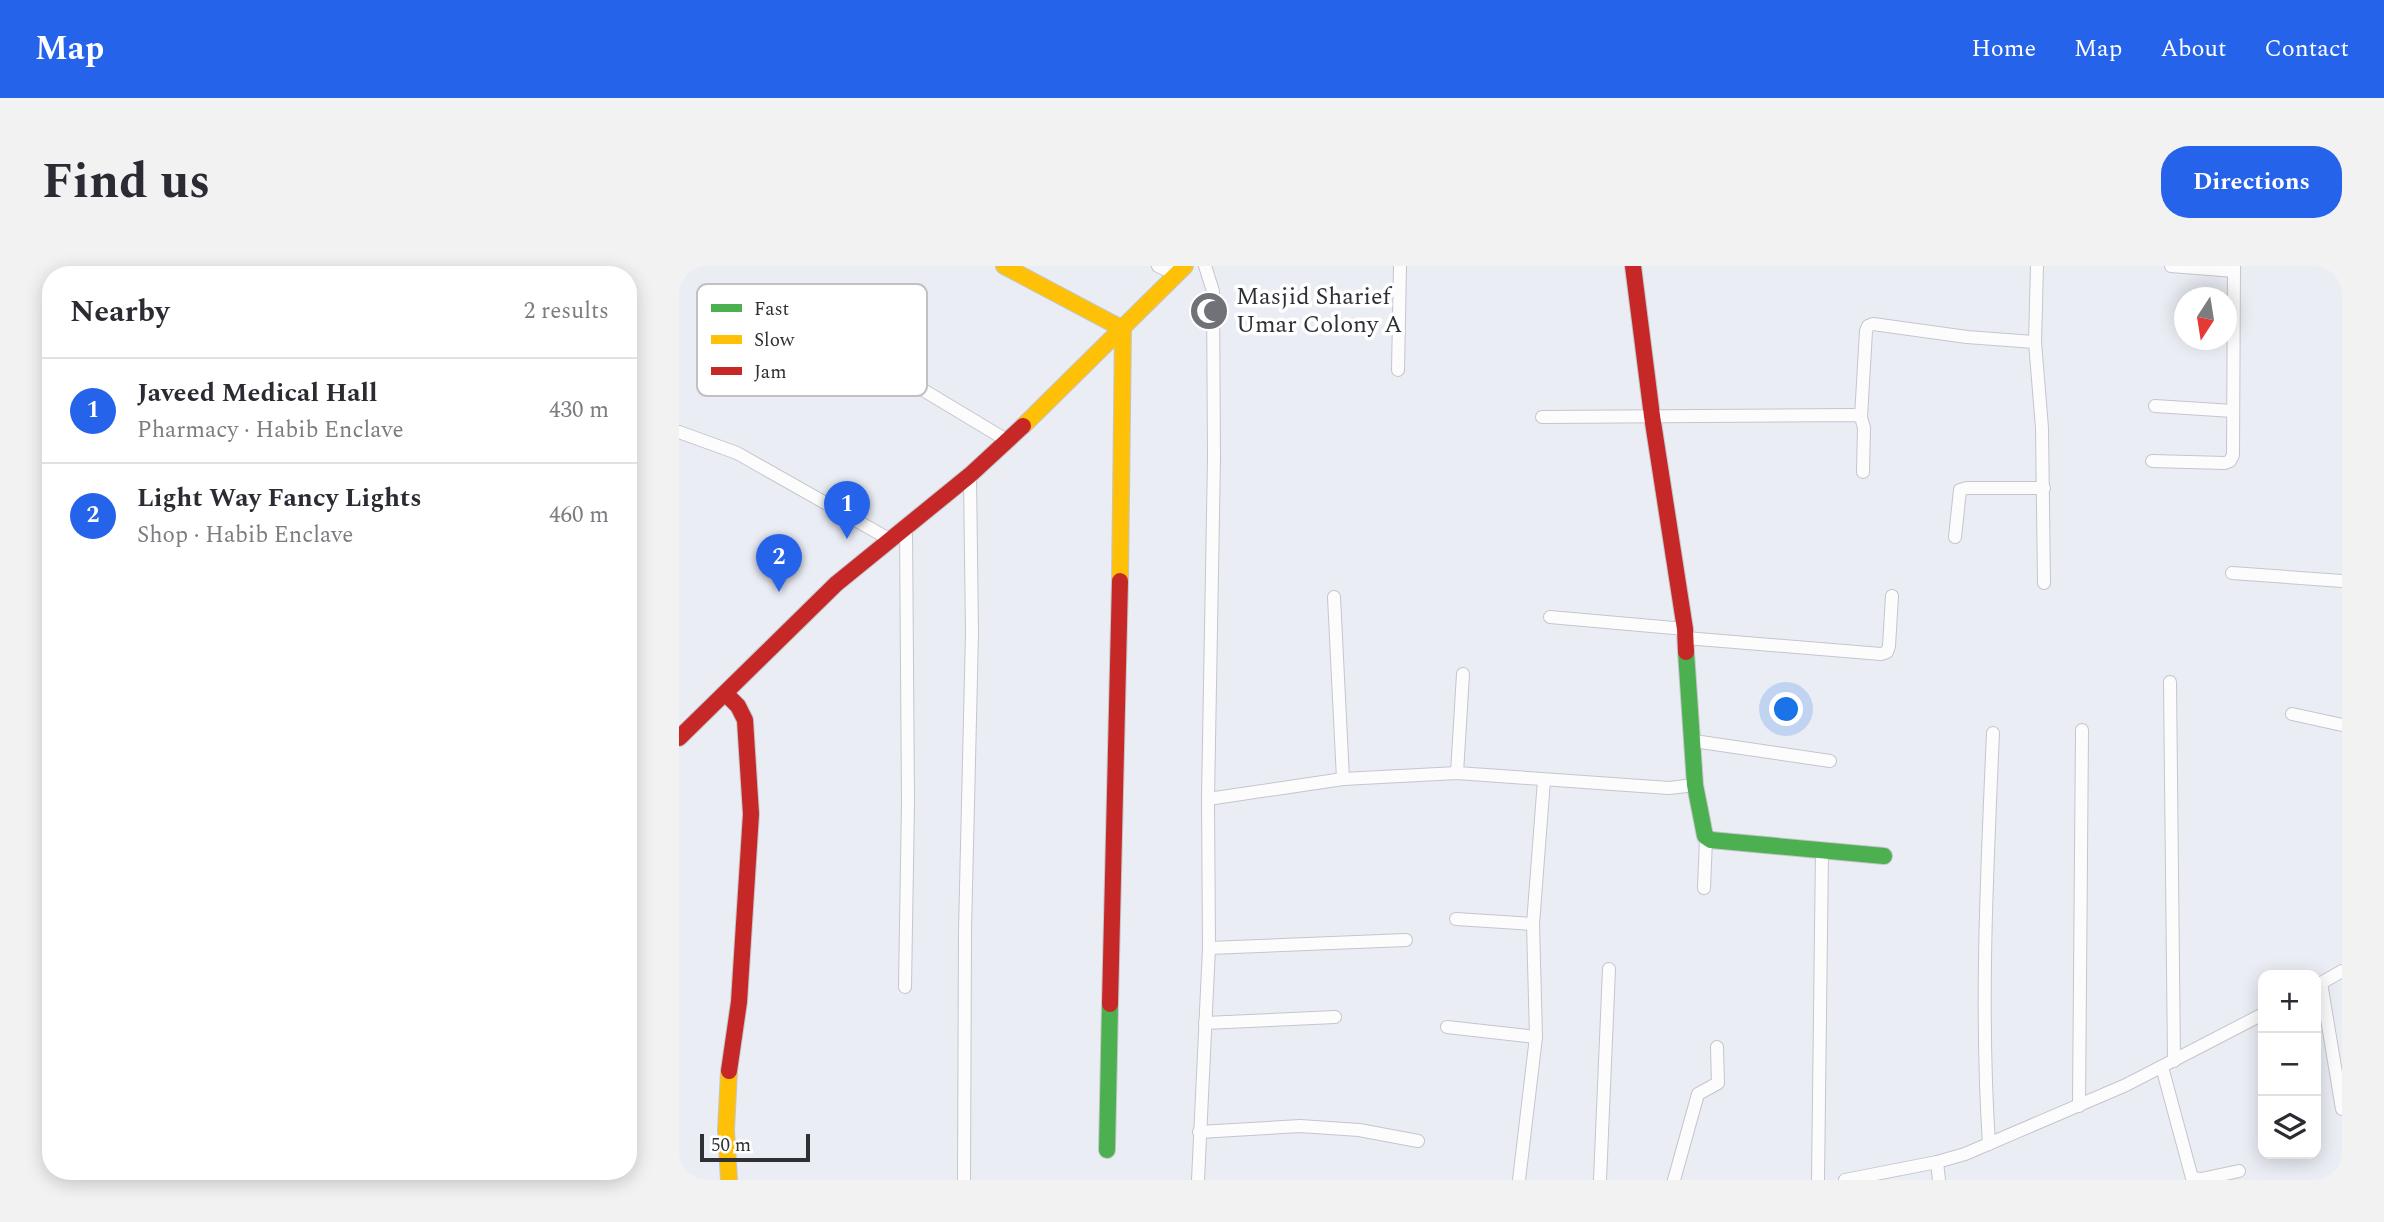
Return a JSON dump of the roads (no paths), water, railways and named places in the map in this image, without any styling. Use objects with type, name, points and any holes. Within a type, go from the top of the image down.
[{"type":"street","points":[[1005,266],[1123,329]]},
{"type":"street","points":[[679,738],[836,584],[970,475],[1123,329],[1174,271],[1158,266]]},
{"type":"street","points":[[1198,1180],[1209,948],[1208,799],[1214,444],[1213,291],[1205,266]]},
{"type":"street","points":[[1398,370],[1400,266]]},
{"type":"street","points":[[1633,266],[1652,416],[1686,634],[1695,785],[1706,839],[1704,888]]},
{"type":"street","points":[[2037,266],[2035,342],[2042,428],[2044,583]]},
{"type":"street","points":[[2152,461],[2225,463],[2230,461],[2233,455],[2234,268],[2171,266]]},
{"type":"street","points":[[1863,472],[1864,428],[1861,417],[1868,326],[1873,324],[1967,337],[2035,342]]},
{"type":"street","points":[[1107,1150],[1123,329]]},
{"type":"street","points":[[927,392],[1008,441]]},
{"type":"street","points":[[2155,406],[2233,411]]},
{"type":"street","points":[[1542,417],[1843,413],[1861,417]]},
{"type":"street","points":[[679,432],[737,453],[889,539]]},
{"type":"street","points":[[964,1180],[965,932],[972,633],[970,475]]},
{"type":"street","points":[[1955,537],[1960,490],[2044,488]]},
{"type":"street","points":[[905,987],[908,802],[906,527]]},
{"type":"street","points":[[2232,573],[2342,581]]},
{"type":"street","points":[[1550,617],[1881,654],[1887,652],[1889,646],[1892,596]]},
{"type":"street","points":[[1334,597],[1343,779]]},
{"type":"street","points":[[1457,773],[1463,674]]},
{"type":"street","points":[[2170,682],[2174,1061]]},
{"type":"street","points":[[726,694],[738,706],[745,720],[751,814],[741,978],[729,1067],[726,1130],[729,1180]]},
{"type":"street","points":[[2292,714],[2342,725]]},
{"type":"street","points":[[2079,1106],[2083,730]]},
{"type":"street","points":[[1989,1144],[1984,953],[1993,733]]},
{"type":"street","points":[[1694,741],[1830,761]]},
{"type":"street","points":[[1208,799],[1343,779],[1457,773],[1669,788],[1695,785]]},
{"type":"street","points":[[1518,1180],[1536,1037],[1533,924],[1544,780]]},
{"type":"street","points":[[1706,839],[1884,856]]},
{"type":"street","points":[[1818,1180],[1822,850]]},
{"type":"street","points":[[1456,919],[1533,924]]},
{"type":"street","points":[[1209,948],[1406,940]]},
{"type":"street","points":[[1600,1180],[1609,969]]},
{"type":"street","points":[[2321,982],[2342,971]]},
{"type":"street","points":[[2321,1000],[2342,1109]]},
{"type":"street","points":[[1845,1180],[1937,1163],[1989,1144],[2162,1067],[2258,1016]]},
{"type":"street","points":[[1205,1023],[1335,1017]]},
{"type":"street","points":[[1447,1027],[1536,1037]]},
{"type":"street","points":[[1674,1180],[1698,1094],[1718,1083],[1717,1047]]},
{"type":"street","points":[[2162,1067],[2192,1178],[2201,1179],[2239,1171]]},
{"type":"street","points":[[1199,1132],[1300,1126],[1359,1130],[1418,1141]]},
{"type":"street","points":[[1937,1163],[1939,1180]]},
{"type":"place","name":"Masjid Sharief Umar Colony A","points":[[1209,311]]},
{"type":"place","name":"Javeed Medical Hall","points":[[847,539]]},
{"type":"place","name":"Light Way Fancy Lights","points":[[779,592]]}]
